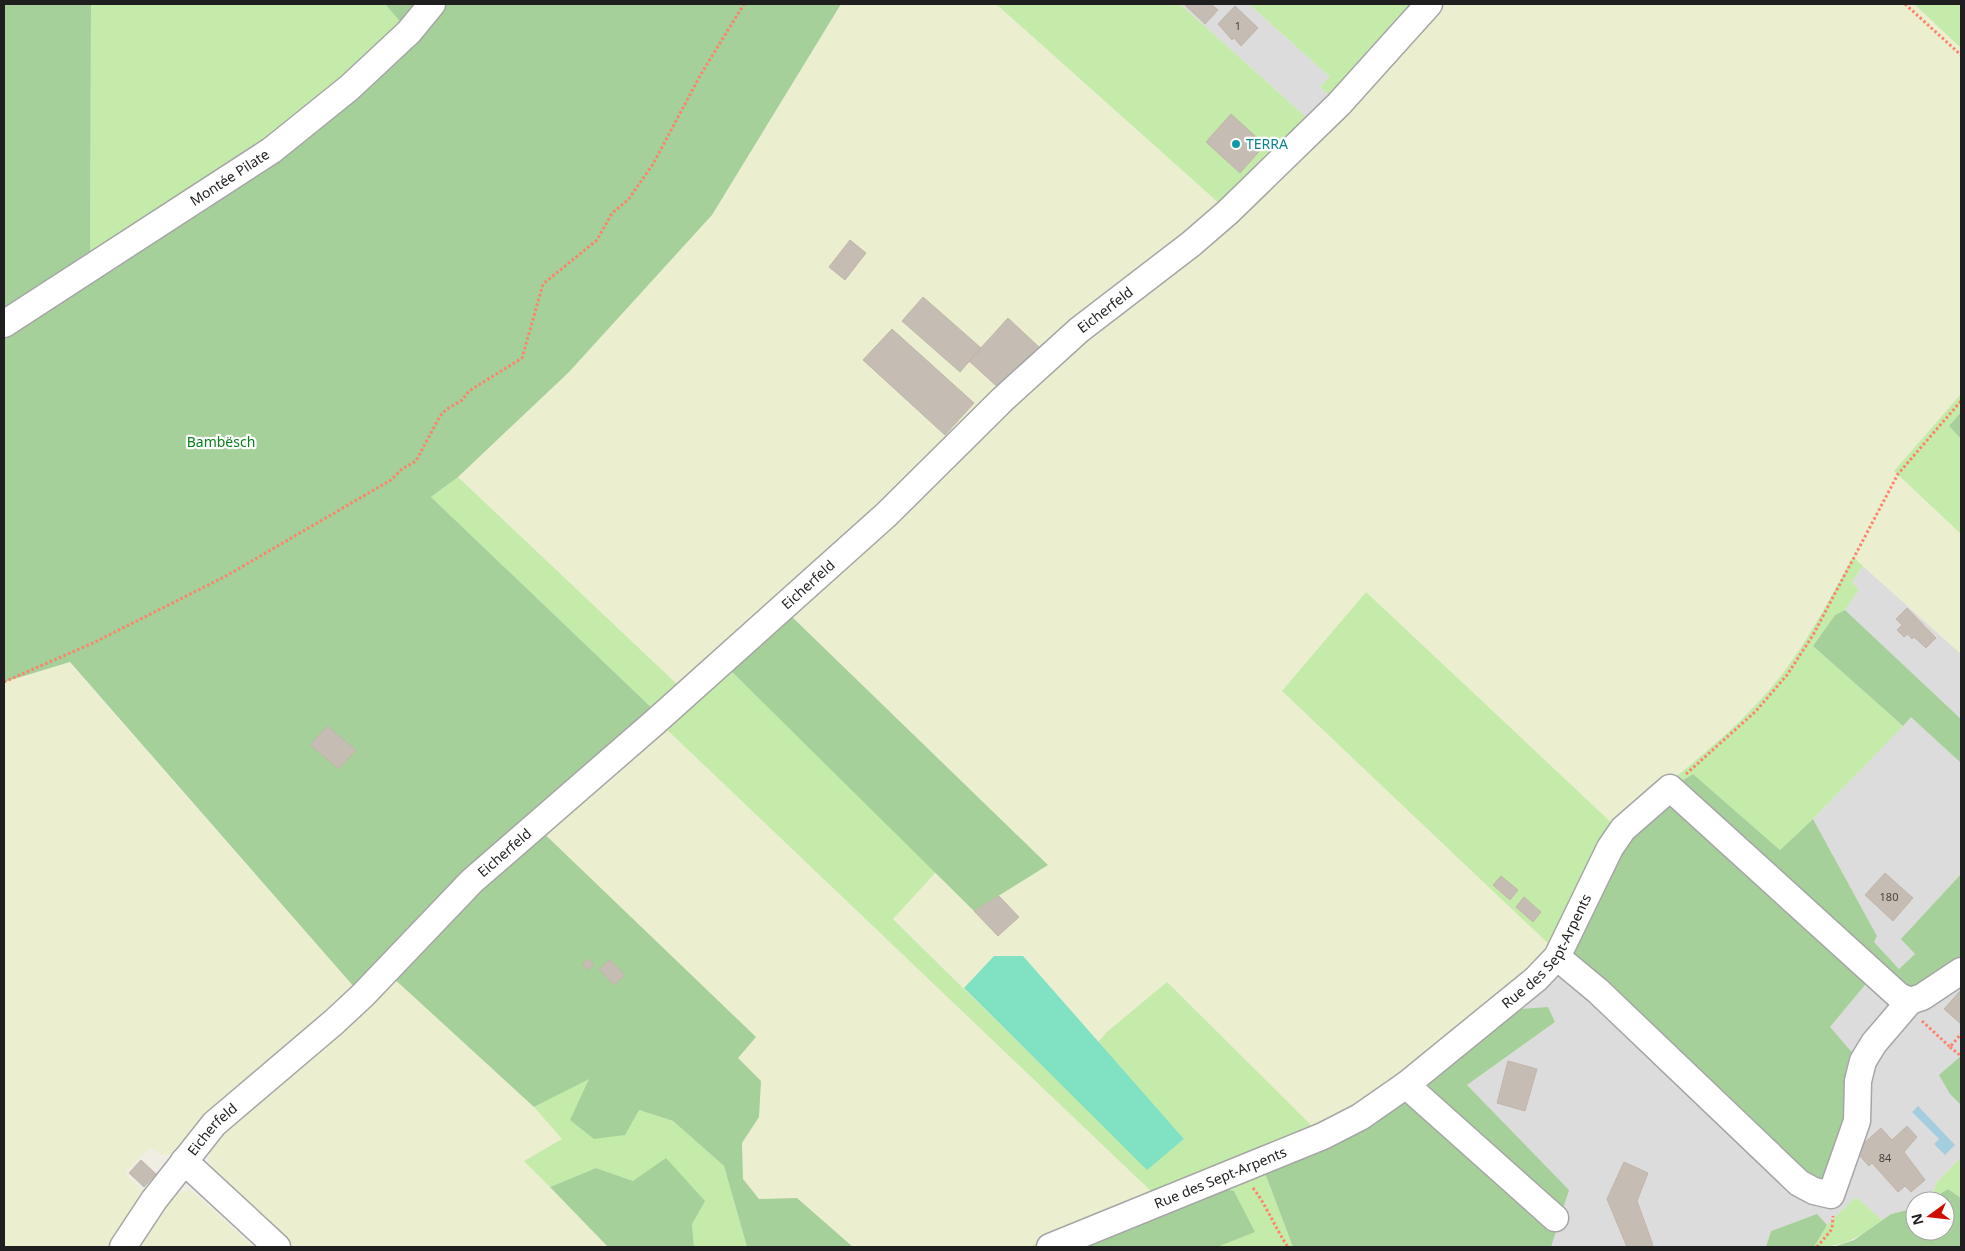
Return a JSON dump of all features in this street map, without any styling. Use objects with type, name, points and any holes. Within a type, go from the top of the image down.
[{"type":"street","name":"Montée Pilate","points":[[4,324],[272,150],[349,88],[409,32],[432,4]]},
{"type":"street","name":"Eicherfeld","points":[[184,1161],[214,1124],[356,1002],[472,881],[887,514],[1003,399],[1079,330],[1191,244],[1228,212],[1339,104],[1429,4]]},
{"type":"street","points":[[1670,788],[1899,996],[1910,1001]]},
{"type":"street","name":"Rue des Sept-Arpents","points":[[1050,1247],[1323,1136],[1360,1117],[1406,1085],[1536,979],[1557,957],[1610,848],[1623,830],[1670,788]]},
{"type":"street","points":[[1557,957],[1598,991],[1799,1182],[1814,1191],[1831,1196],[1857,1121],[1858,1081],[1863,1061],[1874,1043],[1910,1001],[1922,998],[1961,971]]},
{"type":"street","points":[[1406,1085],[1555,1218]]},
{"type":"street","points":[[123,1247],[154,1200],[184,1161],[277,1247]]},
{"type":"path","points":[[4,682],[95,642],[226,576],[392,480],[402,469],[416,461],[440,416],[447,409],[462,400],[469,391],[522,358],[543,284],[597,240],[612,213],[628,200],[652,164],[701,74],[744,4]]},
{"type":"path","points":[[1905,4],[1961,55]]},
{"type":"path","points":[[1670,788],[1756,712],[1787,675],[1817,628],[1898,474],[1961,401]]},
{"type":"path","points":[[1910,1001],[1920,1020],[1961,1056]]},
{"type":"path","points":[[1950,1047],[1961,1034]]},
{"type":"path","points":[[1816,1247],[1832,1229],[1834,1222],[1831,1196]]},
{"type":"path","points":[[1263,1202],[1276,1229],[1288,1247]]},
{"type":"shaded area","points":[[1180,4],[1249,4],[1330,77],[1339,104],[1317,127]]},
{"type":"shaded area","points":[[1863,566],[1961,654],[1961,719],[1845,610],[1859,590],[1852,582]]},
{"type":"shaded area","points":[[1911,716],[1961,763],[1961,874],[1902,939],[1915,954],[1899,969],[1874,942],[1877,936],[1813,819]]},
{"type":"shaded area","points":[[1563,961],[1830,1027],[1875,973],[1961,971],[1961,1056],[1950,1094],[1961,1105],[1961,1157],[1936,1183],[1934,1191],[1905,1191],[1905,1210],[1891,1214],[1882,1220],[1856,1197],[1827,1225],[1817,1215],[1771,1231],[1766,1247],[1525,1247],[1467,1085],[1555,1022],[1506,1010]]},
{"type":"green space","name":"Bambësch","points":[[4,4],[91,4],[90,267],[272,150],[409,32],[385,4],[841,4],[712,215],[569,372],[458,477],[431,497],[655,711],[531,821],[756,1037],[738,1058],[761,1081],[759,1117],[742,1143],[743,1179],[759,1199],[797,1198],[853,1247],[747,1247],[724,1166],[673,1121],[639,1110],[625,1135],[594,1139],[570,1120],[589,1079],[534,1107],[390,975],[355,988],[70,662],[4,682]]},
{"type":"green space","points":[[91,4],[385,4],[409,32],[349,88],[90,268]]},
{"type":"green space","points":[[841,4],[996,4],[1221,205],[1073,323],[680,688],[458,477],[569,372],[712,215]]},
{"type":"green space","points":[[996,4],[1180,4],[1317,127],[1339,104],[1320,87],[1330,77],[1249,4],[1439,4],[1337,118],[1235,218],[1196,251],[1078,342],[885,527],[729,669],[936,872],[893,919],[1147,1169],[1184,1139],[1098,1042],[1108,1031],[1167,982],[1316,1130],[1356,1111],[1401,1080],[1532,973],[1553,948],[1282,691],[1366,592],[1615,826],[1725,735],[1765,695],[1802,645],[1853,557],[1863,566],[1852,582],[1859,590],[1845,610],[1835,615],[1813,646],[1903,726],[1813,819],[1780,850],[1693,774],[1670,788],[1623,829],[1610,848],[1557,957],[1563,961],[1411,1088],[1364,1122],[1326,1142],[1263,1168],[1293,1247],[1217,1247],[1254,1231],[1234,1191],[1215,1187],[1067,1247],[1029,1247],[1155,1195],[662,725],[543,833],[531,821],[654,710],[431,497],[458,477],[681,688],[885,507],[890,512],[1003,399],[1079,330],[1073,323],[1221,205]]},
{"type":"green space","points":[[1439,4],[1914,4],[1961,48],[1961,394],[1894,471],[1961,534],[1961,654],[1853,557],[1810,632],[1783,673],[1752,708],[1714,744],[1615,826],[1366,593],[1283,692],[1554,948],[1401,1080],[1316,1130],[1147,1170],[893,918],[936,872],[975,910],[1048,865],[789,614]]},
{"type":"green space","points":[[1914,4],[1961,4],[1961,48]]},
{"type":"green space","points":[[1961,394],[1961,412],[1949,426],[1961,439],[1961,534],[1894,471]]},
{"type":"green space","points":[[1961,412],[1961,439],[1949,426]]},
{"type":"green space","points":[[1845,610],[1961,719],[1961,763],[1911,717],[1903,726],[1813,646],[1835,615]]},
{"type":"green space","points":[[789,614],[1048,865],[974,911],[729,669]]},
{"type":"green space","points":[[69,662],[355,988],[175,1153],[161,1155],[150,1148],[125,1173],[146,1194],[113,1247],[4,1247],[4,682]]},
{"type":"green space","points":[[662,725],[1155,1195],[1029,1247],[853,1247],[797,1199],[759,1199],[743,1179],[742,1143],[759,1117],[738,1058],[543,833]]},
{"type":"green space","points":[[1693,774],[1780,850],[1813,819],[1877,936],[1874,942],[1899,969],[1915,954],[1901,939],[1961,874],[1961,971],[1922,997],[1875,973],[1830,1027],[1856,1057],[1848,1121],[1829,1177],[1814,1191],[1557,957],[1610,848],[1670,788]]},
{"type":"green space","points":[[994,956],[1023,956],[1184,1139],[1147,1170],[964,988]]},
{"type":"green space","points":[[390,975],[534,1107],[562,1139],[525,1161],[608,1247],[287,1247],[217,1179],[208,1158],[219,1128]]},
{"type":"green space","points":[[1548,1007],[1555,1022],[1467,1085],[1569,1190],[1551,1247],[1293,1247],[1263,1168],[1506,1010]]},
{"type":"green space","points":[[1961,1056],[1961,1105],[1950,1094],[1939,1075]]},
{"type":"green space","points":[[589,1078],[639,1110],[673,1121],[724,1166],[747,1247],[694,1247],[692,1224],[633,1181],[596,1168],[550,1187],[524,1161],[562,1139],[534,1107]]},
{"type":"green space","points":[[1961,1157],[1961,1198],[1955,1194],[1955,1191],[1948,1189],[1934,1191],[1936,1183]]},
{"type":"green space","points":[[666,1158],[705,1201],[692,1224],[694,1247],[608,1247],[550,1187],[596,1168],[633,1181]]},
{"type":"green space","points":[[1215,1187],[1234,1191],[1255,1232],[1217,1247],[1067,1247]]},
{"type":"green space","points":[[190,1190],[253,1247],[134,1247],[175,1194]]},
{"type":"green space","points":[[1955,1194],[1961,1198],[1961,1247],[1833,1247],[1854,1240],[1891,1214],[1905,1210],[1905,1241],[1955,1241]]},
{"type":"green space","points":[[1856,1197],[1882,1220],[1851,1240],[1825,1247],[1814,1247],[1827,1225]]},
{"type":"green space","points":[[1817,1214],[1827,1225],[1814,1247],[1766,1247],[1771,1231]]},
{"type":"water","points":[[1918,1106],[1955,1145],[1945,1155],[1934,1144],[1939,1139],[1912,1112]]},
{"type":"building","points":[[1184,4],[1211,4],[1218,10],[1205,24]]},
{"type":"building","points":[[1235,6],[1258,28],[1241,46],[1234,38],[1232,40],[1218,24]]},
{"type":"building","name":"TERRA","points":[[1231,114],[1265,145],[1240,173],[1206,142]]},
{"type":"building","points":[[850,240],[866,253],[845,280],[829,267]]},
{"type":"building","points":[[923,297],[981,348],[960,372],[902,321]]},
{"type":"building","points":[[1008,318],[1040,348],[1001,390],[969,361]]},
{"type":"building","points":[[892,329],[974,403],[945,435],[863,360]]},
{"type":"building","points":[[1907,608],[1936,638],[1926,648],[1914,637],[1912,639],[1908,634],[1904,637],[1897,630],[1902,625],[1896,619]]},
{"type":"building","points":[[327,726],[356,750],[339,769],[310,745]]},
{"type":"building","points":[[1885,873],[1913,898],[1893,921],[1865,895]]},
{"type":"building","points":[[1501,876],[1518,890],[1510,900],[1493,885]]},
{"type":"building","points":[[999,896],[1019,917],[998,936],[974,911]]},
{"type":"building","points":[[1524,897],[1541,912],[1533,922],[1516,907]]},
{"type":"building","points":[[589,959],[594,965],[587,970],[582,964]]},
{"type":"building","points":[[610,960],[625,975],[614,985],[599,969]]},
{"type":"building","points":[[1961,990],[1961,1024],[1944,1009]]},
{"type":"building","points":[[1508,1061],[1537,1069],[1525,1111],[1497,1103]]},
{"type":"building","points":[[1907,1126],[1917,1137],[1904,1152],[1925,1180],[1912,1191],[1905,1186],[1898,1192],[1872,1163],[1869,1166],[1855,1151],[1881,1128],[1892,1140]]},
{"type":"building","points":[[141,1160],[156,1174],[144,1187],[129,1173]]},
{"type":"building","points":[[1624,1162],[1648,1173],[1637,1201],[1653,1245],[1648,1247],[1627,1247],[1607,1199]]},
{"type":"place","name":"TERRA","points":[[1236,144]]}]
